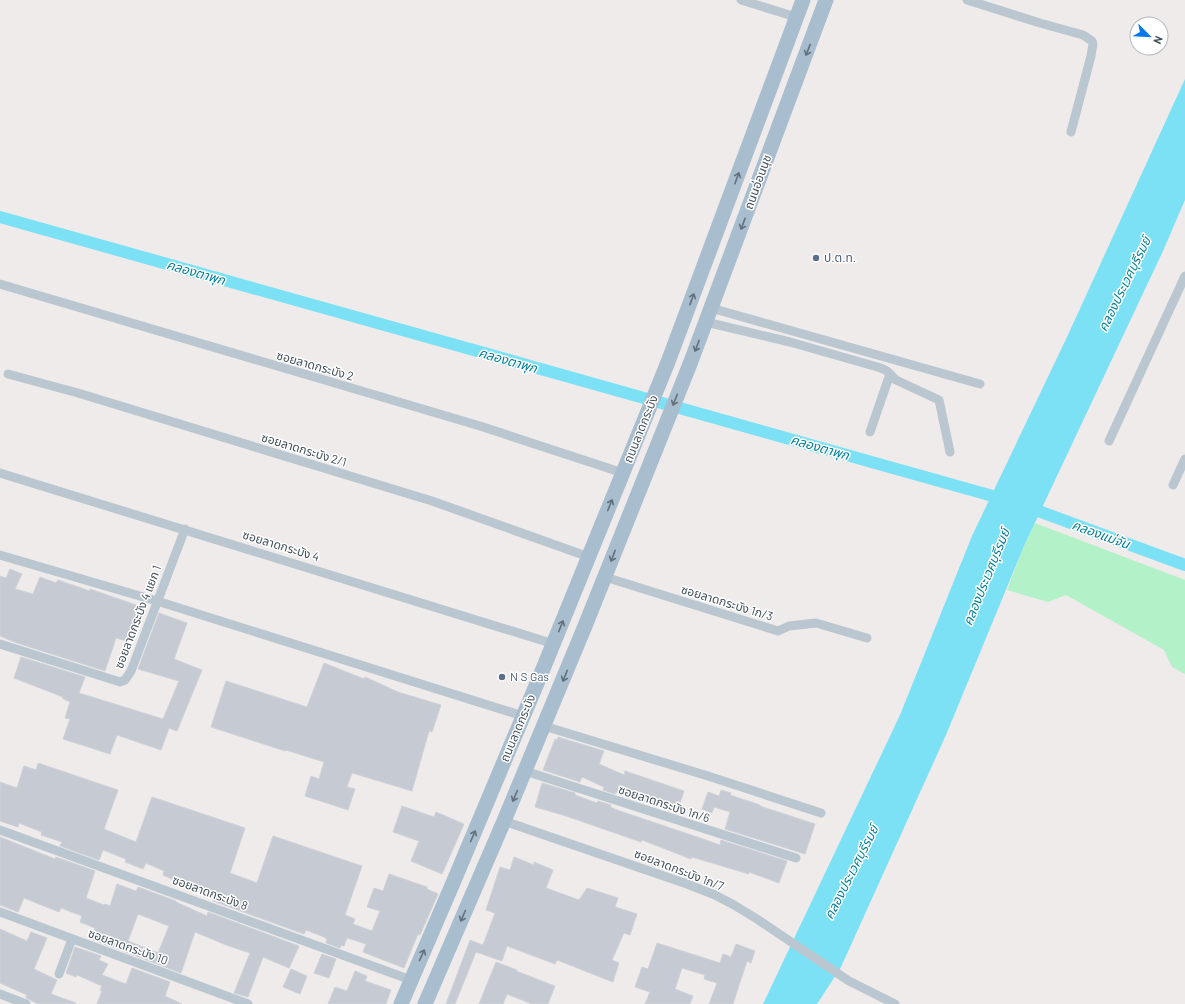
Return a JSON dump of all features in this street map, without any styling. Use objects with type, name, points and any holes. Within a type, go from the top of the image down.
[{"type":"main road","name":"ถนนอ่อนนุช","points":[[668,362],[803,0]]},
{"type":"main road","name":"ถนนอ่อนนุช","points":[[690,364],[826,0]]},
{"type":"main road","points":[[796,17],[817,25]]},
{"type":"main road","name":"ถนนลาดกระบัง","points":[[400,1004],[554,644],[668,362]]},
{"type":"main road","name":"ถนนลาดกระบัง","points":[[425,1004],[544,726],[690,364]]},
{"type":"street","points":[[742,0],[796,17]]},
{"type":"street","points":[[967,0],[1083,35],[1092,41],[1091,56],[1071,132]]},
{"type":"street","points":[[1109,440],[1184,281]]},
{"type":"street","name":"ซอยลาดกระบัง 2","points":[[0,284],[276,367],[480,426],[623,472]]},
{"type":"street","points":[[709,315],[790,342],[881,368],[896,380],[939,400],[950,452]]},
{"type":"street","points":[[709,315],[980,384]]},
{"type":"street","name":"ซอยลาดกระบัง 2/1","points":[[8,374],[78,393],[432,501],[589,557]]},
{"type":"street","points":[[870,432],[890,374]]},
{"type":"street","points":[[1173,485],[1185,459]]},
{"type":"street","name":"ซอยลาดกระบัง 4","points":[[0,473],[554,644]]},
{"type":"street","name":"ซอยลาดกระบัง 4 แยก 1","points":[[0,644],[120,682],[125,680],[131,671],[185,529]]},
{"type":"street","points":[[0,555],[157,602],[523,716]]},
{"type":"street","name":"ซอยลาดกระบัง 1ก/3","points":[[605,577],[778,631],[790,626],[816,623],[867,638]]},
{"type":"street","points":[[544,726],[708,776],[821,813]]},
{"type":"street","name":"ซอยลาดกระบัง 1ก/6","points":[[525,771],[796,858]]},
{"type":"street","name":"ซอยลาดกระบัง 1ก/7","points":[[504,821],[715,895],[757,919],[849,981],[895,1004]]},
{"type":"street","name":"ซอยลาดกระบัง 8","points":[[0,830],[411,980]]},
{"type":"street","name":"ซอยลาดกระบัง 10","points":[[0,912],[248,1004]]},
{"type":"street","points":[[59,974],[72,939]]},
{"type":"street","points":[[0,994],[26,1004]]},
{"type":"green space","points":[[1035,523],[1185,580],[1185,674],[1172,667],[1164,650],[1066,595],[1048,602],[1007,590],[1024,546]]},
{"type":"water","name":"คลองประเวศบุรีรมย์","points":[[1185,79],[1185,200],[1163,251],[1024,546],[946,735],[841,967],[817,1004],[763,1004],[900,715],[972,536],[1067,337]]},
{"type":"building","points":[[10,569],[22,574],[15,589],[33,594],[40,577],[56,583],[58,580],[90,591],[90,589],[139,606],[127,641],[116,638],[105,671],[14,642],[0,636],[0,576],[6,578]]},
{"type":"building","points":[[159,613],[187,623],[174,659],[202,670],[177,731],[169,728],[161,750],[117,735],[110,754],[63,739],[70,719],[65,718],[70,702],[62,698],[63,697],[14,678],[21,657],[85,677],[79,693],[163,719],[179,681],[138,669]]},
{"type":"building","points":[[324,663],[364,679],[365,677],[398,692],[441,705],[432,732],[429,731],[412,791],[352,773],[347,787],[355,789],[348,810],[305,796],[311,776],[319,779],[324,762],[211,727],[226,681],[307,707]]},
{"type":"building","points":[[558,737],[604,751],[599,764],[624,775],[625,771],[684,791],[677,812],[616,792],[615,794],[603,790],[604,787],[582,777],[580,782],[543,770],[555,739],[557,740]]},
{"type":"building","points":[[38,763],[118,790],[104,829],[136,842],[152,797],[245,828],[230,873],[257,883],[273,836],[362,866],[345,915],[355,919],[353,924],[372,931],[380,911],[367,907],[374,888],[383,891],[389,874],[427,887],[427,889],[438,894],[420,935],[418,934],[404,968],[363,952],[366,944],[347,938],[344,946],[341,945],[340,948],[326,943],[327,939],[324,937],[306,930],[304,934],[213,901],[215,896],[187,886],[163,875],[164,871],[146,863],[143,869],[125,862],[126,859],[103,850],[99,860],[60,846],[62,842],[41,835],[42,832],[19,823],[18,827],[0,821],[0,782],[17,788],[24,766],[36,770]]},
{"type":"building","points":[[542,783],[575,793],[575,795],[597,803],[598,801],[611,805],[610,807],[617,810],[720,845],[721,840],[787,861],[779,883],[749,872],[749,874],[692,857],[691,859],[642,840],[641,842],[535,807]]},
{"type":"building","points":[[721,790],[731,793],[730,795],[760,806],[815,824],[805,854],[725,829],[730,812],[714,807],[712,813],[702,809],[708,792],[719,796]]},
{"type":"building","points":[[402,806],[434,817],[436,812],[464,824],[442,874],[411,861],[419,841],[393,832]]},
{"type":"building","points":[[0,837],[55,859],[56,857],[95,871],[86,898],[104,905],[110,906],[117,884],[136,891],[138,887],[176,901],[207,916],[208,912],[299,946],[289,968],[263,957],[248,997],[234,993],[250,953],[195,932],[181,973],[91,939],[95,928],[80,922],[82,916],[61,908],[59,912],[24,898],[18,912],[0,905]],"holes":[[[138,914],[169,926],[158,953],[128,941]]]},
{"type":"building","points":[[514,857],[534,865],[534,862],[553,870],[546,888],[579,900],[587,888],[618,898],[615,907],[637,914],[630,935],[624,933],[612,960],[619,963],[613,982],[557,960],[555,964],[507,946],[502,961],[476,952],[455,1004],[446,1004],[470,940],[483,945],[495,913],[486,910],[500,867],[510,870]]},
{"type":"building","points":[[0,929],[27,941],[31,932],[47,938],[34,969],[57,980],[51,994],[76,1004],[38,1004],[26,998],[27,995],[0,983]]},
{"type":"building","points":[[657,943],[720,963],[723,954],[731,957],[736,944],[755,951],[751,963],[747,961],[733,1004],[709,1004],[717,983],[704,979],[705,975],[682,968],[675,989],[693,996],[690,1004],[645,1004],[650,992],[635,987],[642,967],[648,969]]},
{"type":"building","points":[[75,947],[101,956],[99,960],[108,964],[102,975],[126,984],[132,968],[170,982],[165,996],[182,1004],[97,1004],[102,991],[100,990],[102,986],[77,975],[76,977],[66,973]]},
{"type":"building","points":[[322,954],[336,959],[329,978],[314,973]]},
{"type":"building","points":[[496,962],[555,986],[548,1004],[532,1004],[507,994],[503,1004],[479,1004]]},
{"type":"building","points":[[291,969],[307,976],[300,994],[283,987]]},
{"type":"building","points":[[355,971],[367,976],[365,981],[391,990],[386,1004],[328,1004],[335,987],[347,991]]},
{"type":"waterway","name":"คลองตาพุก","points":[[0,217],[1007,500]]},
{"type":"waterway","name":"คลองแม่จัน","points":[[1025,506],[1185,565]]},
{"type":"place","name":"ป.ต.ท.","points":[[816,258]]},
{"type":"place","name":"N S Gas","points":[[502,677]]}]
